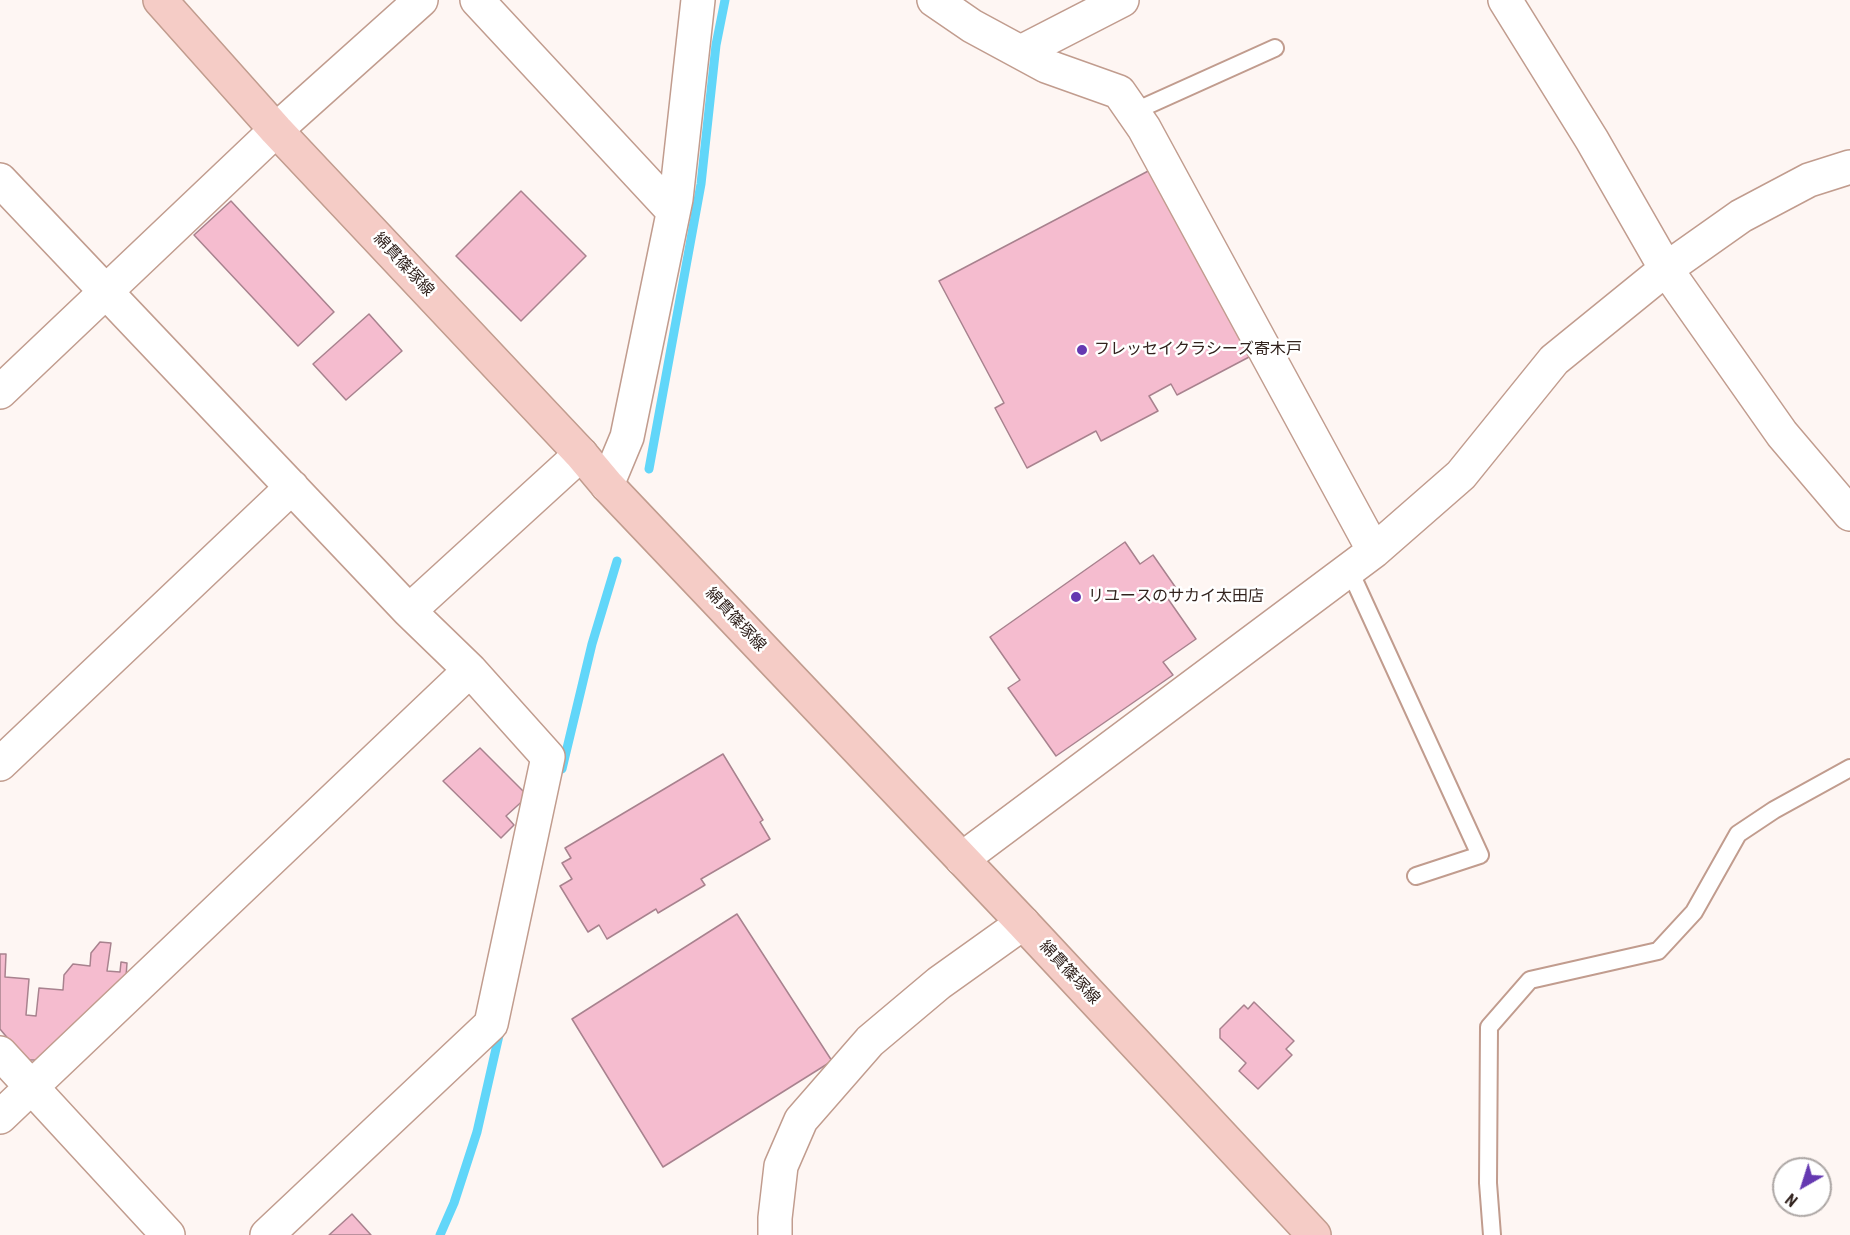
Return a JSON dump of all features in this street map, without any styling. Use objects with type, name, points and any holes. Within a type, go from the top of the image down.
[{"type":"main road","name":"綿貫篠塚線","points":[[160,0],[276,130],[581,454],[607,485],[1023,923],[1314,1235]]},
{"type":"street","points":[[0,392],[276,130],[421,0]]},
{"type":"street","points":[[477,0],[673,211]]},
{"type":"street","points":[[607,485],[627,437],[673,211],[698,0]]},
{"type":"street","points":[[934,0],[972,26],[1046,66],[1119,92],[1144,128],[1361,560]]},
{"type":"street","points":[[1021,52],[1122,0]]},
{"type":"street","points":[[1505,0],[1592,140],[1666,269],[1782,434],[1850,514]]},
{"type":"street","points":[[962,859],[1361,560],[1461,476],[1554,360],[1666,269],[1741,216],[1809,180],[1850,167]]},
{"type":"street","points":[[0,180],[409,612],[470,670],[548,757],[491,1024],[267,1235]]},
{"type":"street","points":[[409,612],[581,454]]},
{"type":"street","points":[[0,764],[292,487]]},
{"type":"street","points":[[0,1117],[470,670]]},
{"type":"street","points":[[775,1235],[781,1166],[801,1120],[870,1041],[939,983],[1023,923]]},
{"type":"street","points":[[0,1053],[168,1235]]},
{"type":"lane","points":[[1133,112],[1275,48]]},
{"type":"lane","points":[[1361,560],[1480,855],[1416,876]]},
{"type":"lane","points":[[1492,1235],[1488,1183],[1489,1027],[1530,980],[1658,951],[1694,912],[1738,834],[1774,810],[1850,768]]},
{"type":"building","points":[[1152,169],[1251,356],[1177,395],[1171,384],[1149,396],[1158,411],[1101,441],[1096,431],[1027,468],[995,408],[1004,403],[939,281]]},
{"type":"building","points":[[521,191],[586,256],[521,321],[456,256]]},
{"type":"building","points":[[231,201],[334,312],[298,346],[194,235]]},
{"type":"building","points":[[369,314],[402,351],[346,400],[313,364]]},
{"type":"building","points":[[1125,542],[1140,564],[1153,555],[1176,588],[1166,596],[1196,639],[1163,662],[1173,675],[1056,756],[1008,688],[1020,680],[990,637]]},
{"type":"building","points":[[480,748],[528,796],[506,816],[514,825],[501,838],[443,781]]},
{"type":"building","points":[[723,754],[763,820],[760,822],[770,839],[701,879],[705,885],[658,913],[656,909],[607,939],[599,925],[588,932],[560,886],[572,879],[562,863],[571,858],[565,848]]},
{"type":"building","points":[[737,914],[832,1061],[663,1167],[572,1019]]},
{"type":"building","points":[[100,942],[111,943],[107,971],[120,972],[121,962],[127,963],[126,977],[36,1060],[26,1060],[0,1029],[0,954],[6,954],[5,977],[29,979],[26,1015],[36,1016],[39,988],[63,990],[64,975],[73,964],[90,966],[91,953]]},
{"type":"building","points":[[1254,1002],[1294,1041],[1286,1049],[1292,1055],[1258,1089],[1239,1071],[1246,1063],[1220,1038],[1220,1029],[1244,1005],[1248,1009]]},
{"type":"building","points":[[352,1214],[371,1235],[329,1235]]},
{"type":"waterway","points":[[649,469],[701,184],[716,45],[725,0]]},
{"type":"waterway","points":[[562,769],[592,644],[617,561]]},
{"type":"waterway","points":[[440,1235],[454,1203],[477,1132],[500,1031]]},
{"type":"place","name":"フレッセイクラシーズ寄木戸","points":[[1082,350]]},
{"type":"place","name":"リユースのサカイ太田店","points":[[1076,597]]}]
